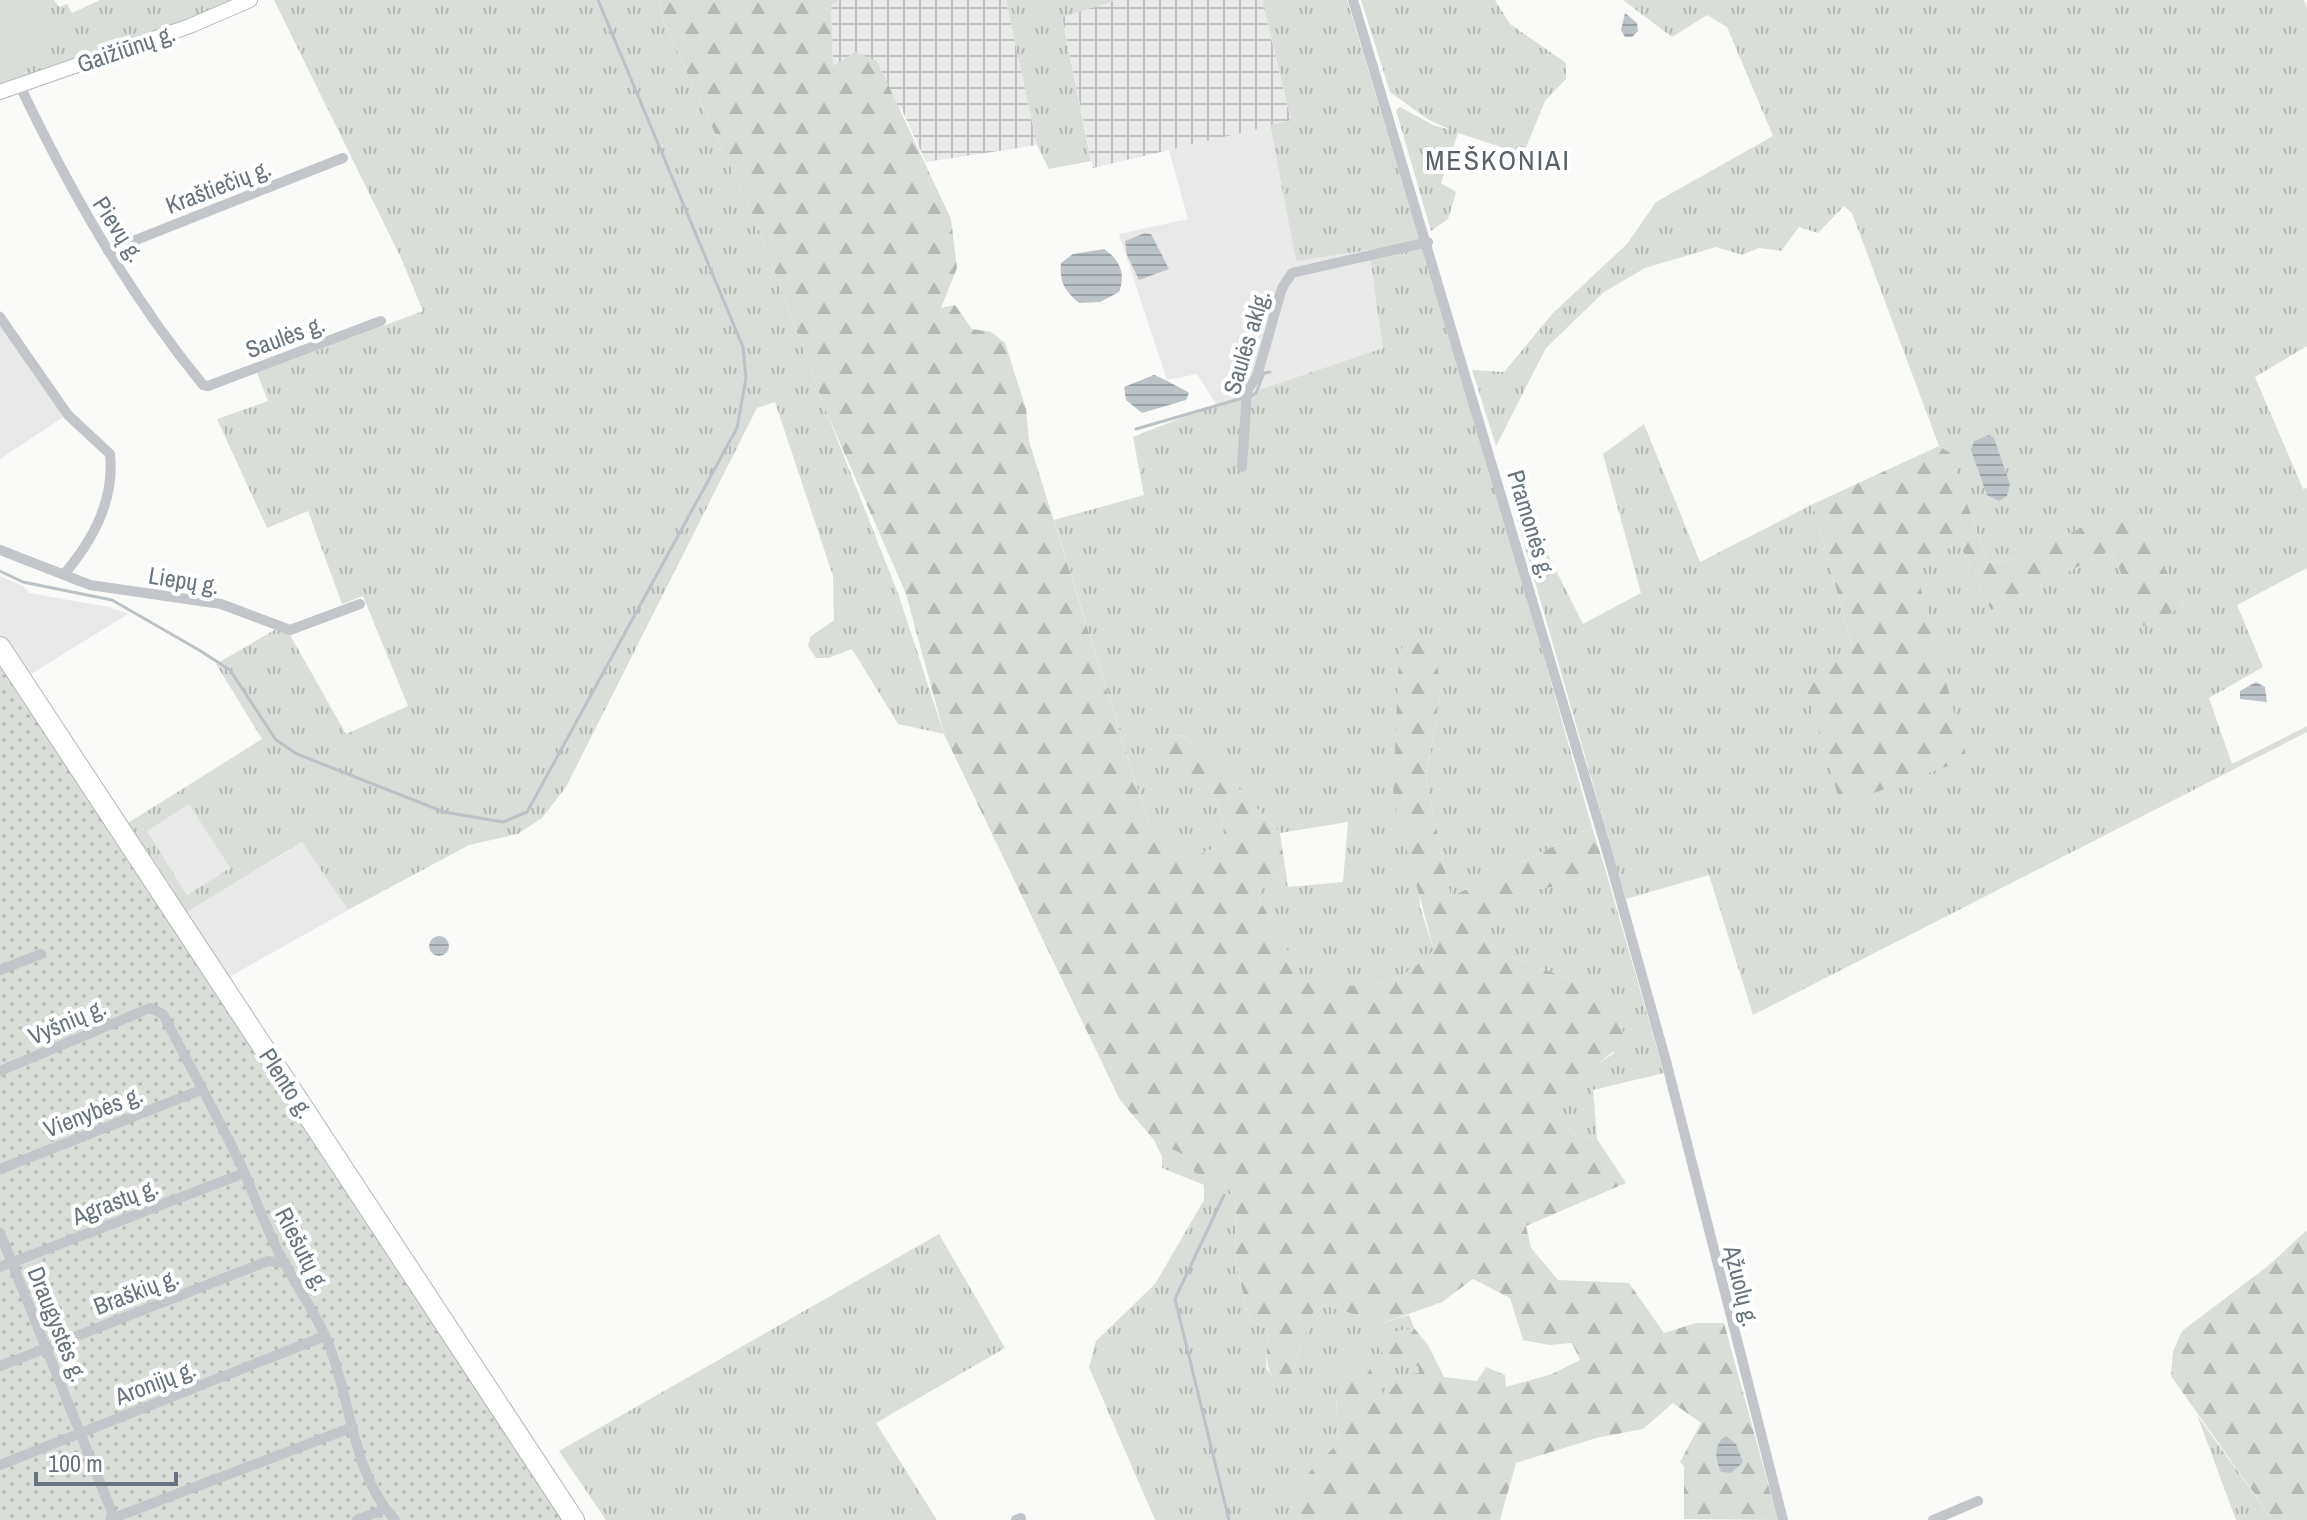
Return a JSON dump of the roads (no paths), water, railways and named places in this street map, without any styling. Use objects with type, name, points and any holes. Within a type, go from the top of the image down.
[{"type":"highway","name":"Plento g.","points":[[0,647],[574,1520]]},
{"type":"main road","name":"Gaižiūnų g.","points":[[0,92],[190,26],[250,0]]},
{"type":"street","name":"Pramonės g.","points":[[1353,0],[1428,242],[1666,1061]]},
{"type":"street","name":"Pievų g.","points":[[19,84],[75,199],[203,385]]},
{"type":"street","name":"Kraštiečių g.","points":[[108,251],[343,158]]},
{"type":"street","name":"Saulės aklg.","points":[[1242,467],[1247,391],[1257,376],[1282,288],[1292,273],[1428,242]]},
{"type":"street","points":[[0,317],[68,415],[110,454],[102,516],[87,547],[65,573]]},
{"type":"street","name":"Saulės g.","points":[[203,385],[208,386],[381,321]]},
{"type":"street","name":"Liepų g.","points":[[0,550],[90,585],[221,604],[290,630],[360,604]]},
{"type":"street","points":[[0,970],[41,954]]},
{"type":"street","name":"Vyšnių g.","points":[[0,1071],[150,1008]]},
{"type":"street","name":"Riešutų g.","points":[[150,1008],[163,1014],[244,1173],[278,1252],[287,1263],[325,1336],[347,1395],[369,1479],[385,1509],[395,1520]]},
{"type":"street","name":"Ąžuolų g.","points":[[1666,1061],[1783,1520]]},
{"type":"street","name":"Vienybės g.","points":[[0,1169],[201,1090]]},
{"type":"street","name":"Agrastų g.","points":[[0,1267],[244,1173]]},
{"type":"street","name":"Draugystės g.","points":[[0,1233],[113,1519]]},
{"type":"street","name":"Braškių g.","points":[[0,1366],[268,1261],[287,1263]]},
{"type":"street","name":"Aronijų g.","points":[[0,1465],[325,1336]]},
{"type":"street","points":[[113,1519],[353,1427]]},
{"type":"street","points":[[1933,1520],[1978,1501]]},
{"type":"street","points":[[357,1520],[385,1509]]},
{"type":"waterway","points":[[0,571],[23,582],[112,600],[199,650],[230,670],[276,740],[297,754],[444,812],[503,822],[527,812],[737,428],[746,378],[743,347],[598,0]]},
{"type":"waterway","points":[[1251,396],[1256,393],[1264,373],[1270,372]]},
{"type":"waterway","points":[[1136,429],[1243,398]]},
{"type":"waterway","points":[[1224,1195],[1175,1299],[1229,1520]]},
{"type":"district","name":"MEŠKONIAI","points":[[1498,160]]}]
